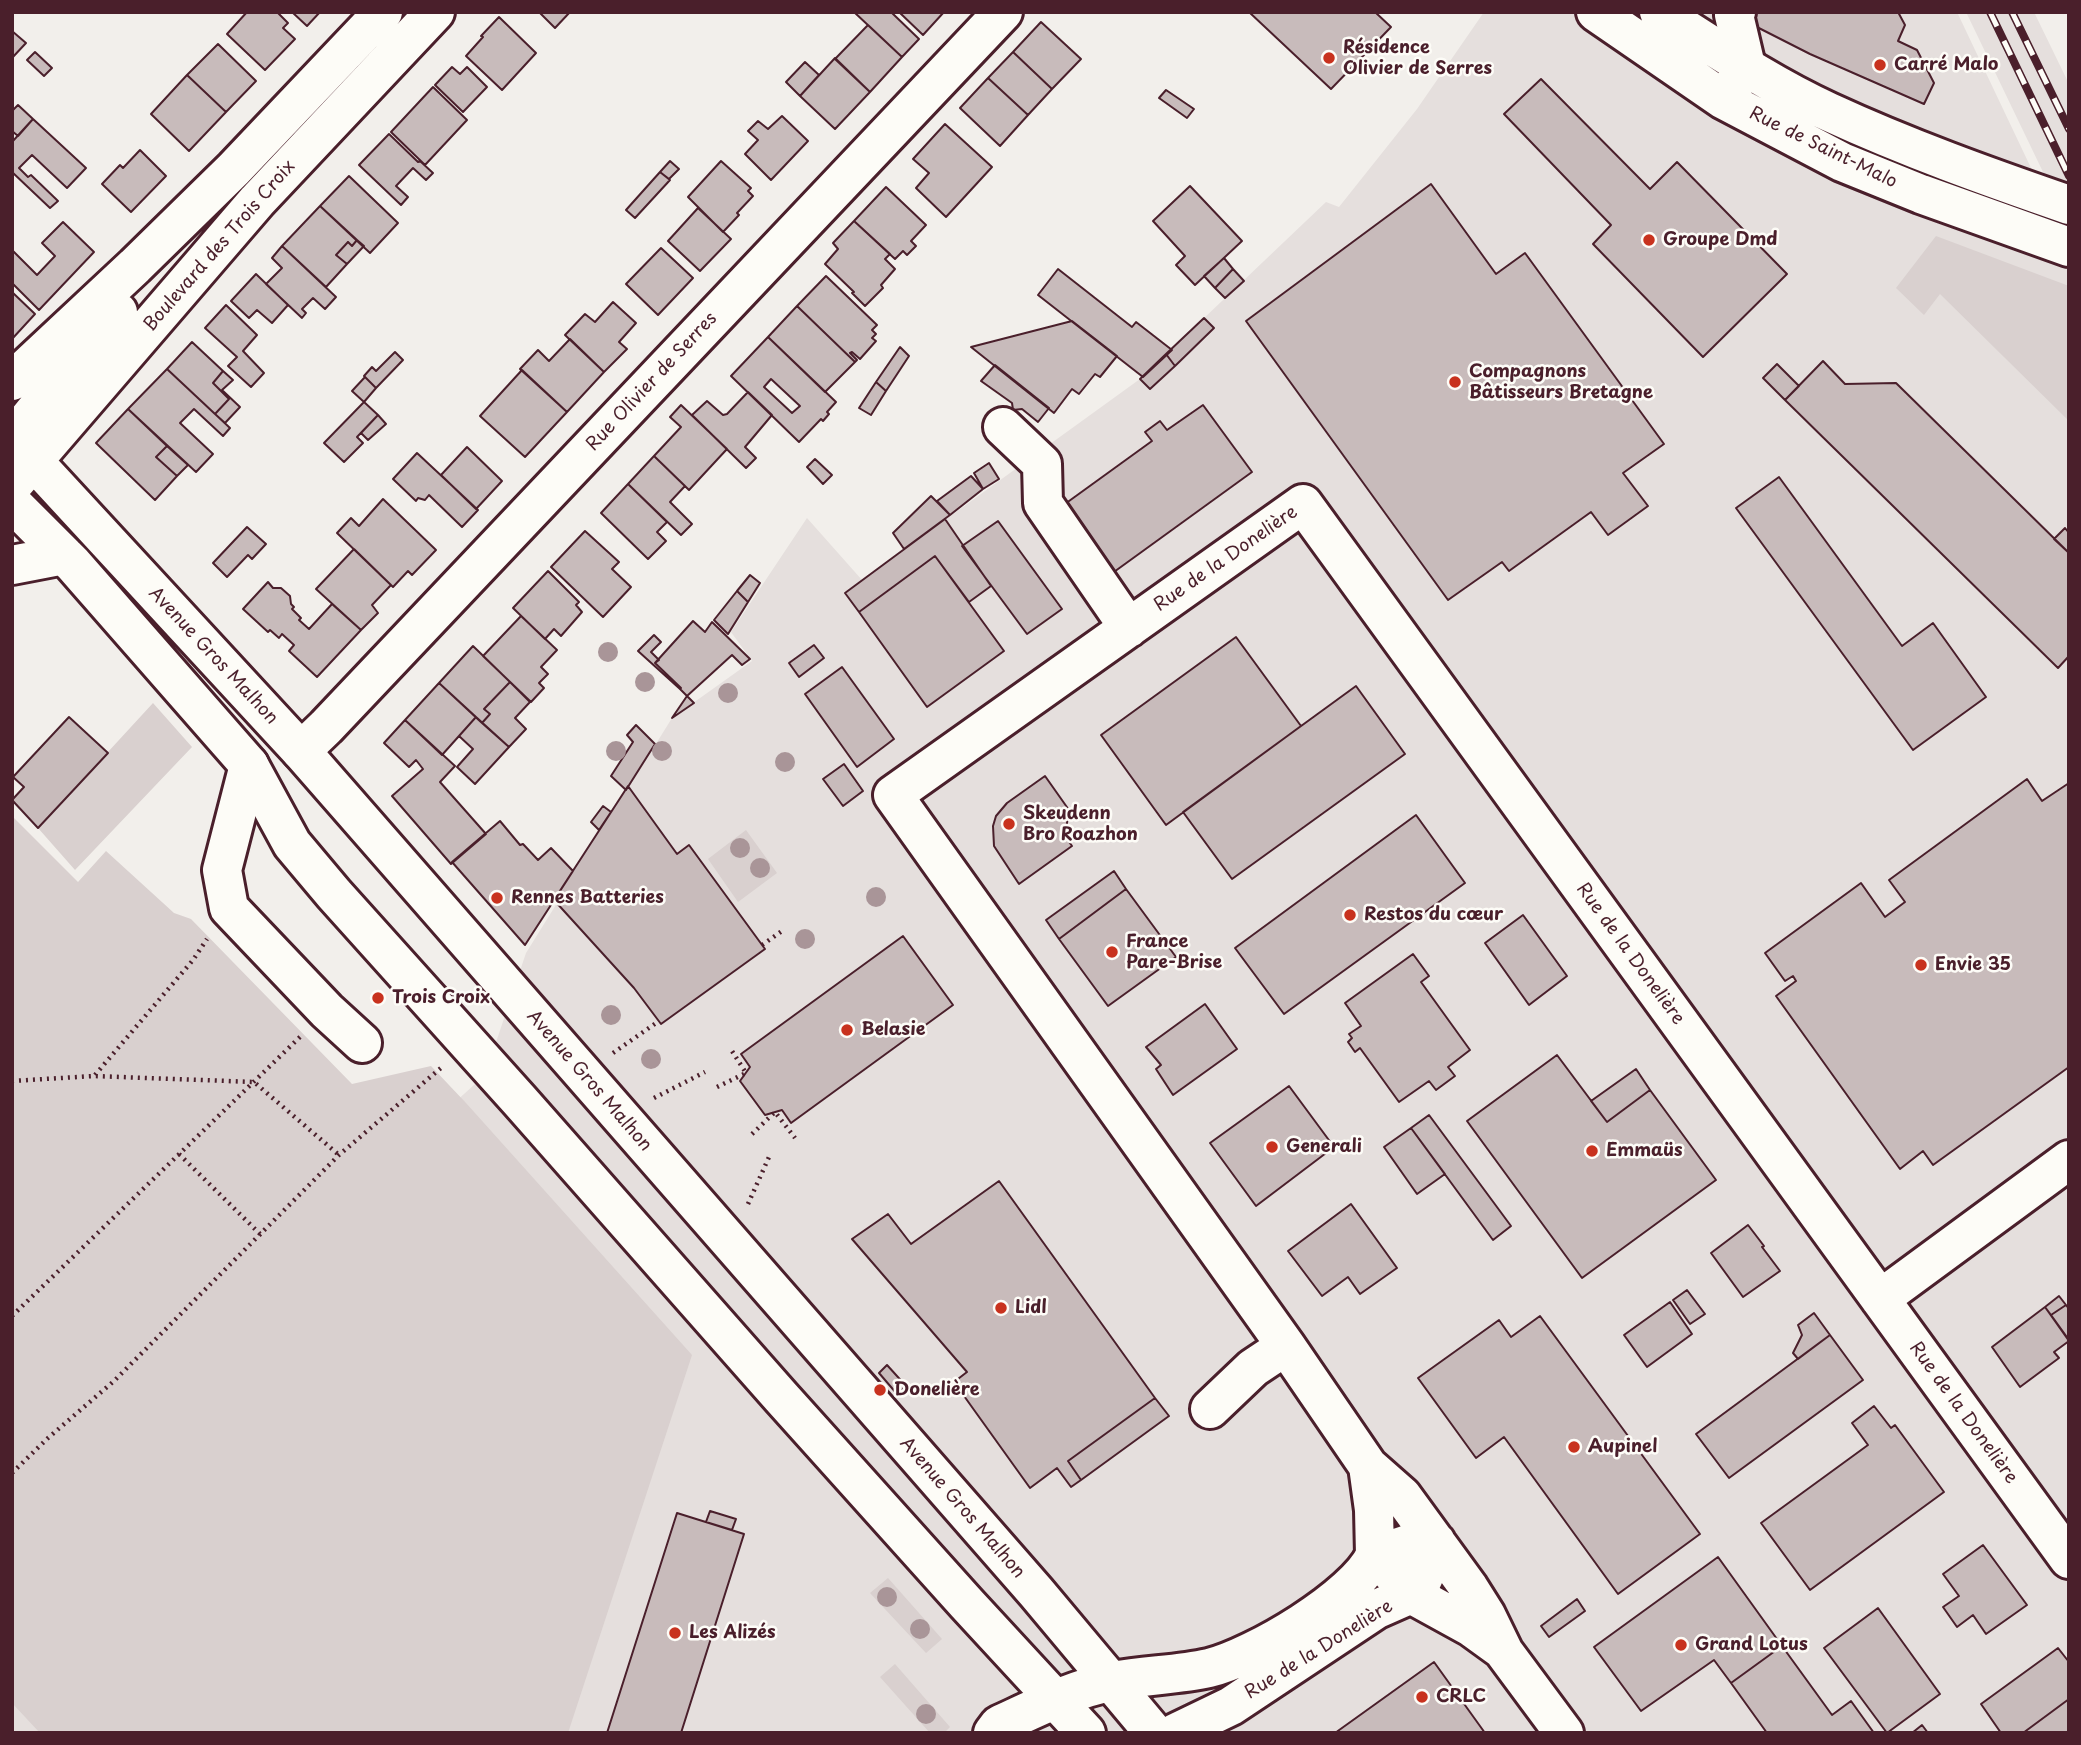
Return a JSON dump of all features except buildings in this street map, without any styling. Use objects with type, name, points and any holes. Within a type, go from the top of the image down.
[{"type":"main road","points":[[12,381],[234,169],[383,12]]},
{"type":"main road","name":"Boulevard des Trois Croix","points":[[17,454],[435,12]]},
{"type":"main road","name":"Rue Olivier de Serres","points":[[301,751],[1003,12]]},
{"type":"main road","name":"Rue de Saint-Malo","points":[[1659,12],[1746,66],[1828,112],[2069,205]]},
{"type":"main road","points":[[1724,100],[1746,66],[1734,15],[1737,12]]},
{"type":"main road","name":"Rue de Saint-Malo","points":[[1610,16],[1724,100],[1842,162],[1921,194],[2069,247]]},
{"type":"main road","points":[[17,454],[96,335],[144,285],[234,169]]},
{"type":"main road","points":[[1003,427],[1042,464],[1043,503],[1129,628]]},
{"type":"main road","name":"Avenue Gros Malhon","points":[[17,454],[301,751],[1112,1681],[1154,1733]]},
{"type":"main road","points":[[12,503],[64,555],[249,765],[292,844],[334,894],[781,1397],[1086,1733]]},
{"type":"main road","name":"Rue de la Donelière","points":[[1564,1733],[1504,1652],[1486,1615],[1436,1542],[1402,1496],[1367,1466],[1286,1346],[893,795],[1303,504],[2069,1559]]},
{"type":"main road","points":[[12,565],[64,555]]},
{"type":"main road","points":[[249,765],[222,870],[229,908],[327,1011],[362,1043]]},
{"type":"main road","points":[[1880,1299],[2069,1160]]},
{"type":"main road","points":[[1210,1409],[1253,1368],[1286,1346]]},
{"type":"main road","name":"Rue de la Donelière","points":[[993,1733],[999,1725],[1056,1699],[1112,1681],[1209,1668],[1270,1642],[1312,1617],[1369,1568],[1374,1555],[1374,1510],[1367,1466]]},
{"type":"main road","points":[[1374,1555],[1414,1542],[1436,1542]]},
{"type":"main road","name":"Rue de la Donelière","points":[[1175,1733],[1231,1706],[1377,1609],[1411,1594],[1422,1581],[1436,1542]]},
{"type":"main road","name":"Rue de la Donelière","points":[[1374,1555],[1411,1594],[1471,1627],[1504,1652]]},
{"type":"path","points":[[94,1076],[193,960],[229,908]]},
{"type":"path","points":[[762,945],[782,931]]},
{"type":"path","points":[[12,1316],[327,1011]]},
{"type":"path","points":[[584,1074],[659,1021]]},
{"type":"path","points":[[12,1473],[114,1381],[339,1155],[469,1044]]},
{"type":"path","points":[[717,1087],[746,1073],[732,1051]]},
{"type":"path","points":[[618,1115],[705,1072]]},
{"type":"path","points":[[12,1080],[94,1076],[254,1082],[339,1155]]},
{"type":"path","points":[[752,1134],[775,1112],[795,1138]]},
{"type":"path","points":[[179,1154],[260,1234]]},
{"type":"path","points":[[732,1244],[769,1157]]},
{"type":"shaded area","points":[[1484,12],[1957,12],[2069,248],[2069,1733],[12,1733],[12,1503],[485,1075],[526,953],[672,718],[752,661],[731,632],[807,518],[862,580],[1140,379],[1326,202],[1339,207],[1417,109]]},
{"type":"shaded area","points":[[1966,12],[2034,12],[2069,84],[2069,226]]},
{"type":"shaded area","points":[[1936,236],[2069,286],[2069,421],[1940,294],[1924,315],[1896,288]]},
{"type":"shaded area","points":[[153,703],[192,747],[75,870],[38,828]]},
{"type":"shaded area","points":[[12,816],[78,882],[106,851],[174,913],[191,919],[352,1084],[431,1066],[692,1355],[568,1733],[40,1733],[12,1703]]},
{"type":"shaded area","points":[[746,830],[777,873],[738,902],[708,859]]},
{"type":"shaded area","points":[[888,1578],[942,1639],[926,1653],[870,1593]]},
{"type":"shaded area","points":[[895,1664],[950,1727],[944,1733],[930,1733],[880,1677]]},
{"type":"railway","points":[[1990,12],[2069,176]]},
{"type":"railway","points":[[2012,12],[2069,129]]},
{"type":"place","name":"Résidence Olivier de Serres","points":[[1329,58]]},
{"type":"place","name":"Carré Malo","points":[[1880,65]]},
{"type":"place","name":"Groupe Dmd","points":[[1649,240]]},
{"type":"place","name":"Compagnons Bâtisseurs Bretagne","points":[[1455,382]]},
{"type":"place","name":"Skeudenn Bro Roazhon","points":[[1009,824]]},
{"type":"place","name":"Rennes Batteries","points":[[497,898]]},
{"type":"place","name":"Restos du cœur","points":[[1350,915]]},
{"type":"place","name":"France Pare-Brise","points":[[1112,952]]},
{"type":"place","name":"Envie 35","points":[[1921,965]]},
{"type":"place","name":"Trois Croix","points":[[378,998]]},
{"type":"place","name":"Belasie","points":[[847,1030]]},
{"type":"place","name":"Generali","points":[[1272,1147]]},
{"type":"place","name":"Emmaüs","points":[[1592,1151]]},
{"type":"place","name":"Lidl","points":[[1001,1308]]},
{"type":"place","name":"Donelière","points":[[880,1390]]},
{"type":"place","name":"Aupinel","points":[[1574,1447]]},
{"type":"place","name":"Les Alizés","points":[[675,1633]]},
{"type":"place","name":"Grand Lotus","points":[[1681,1645]]},
{"type":"place","name":"CRLC","points":[[1422,1697]]}]
